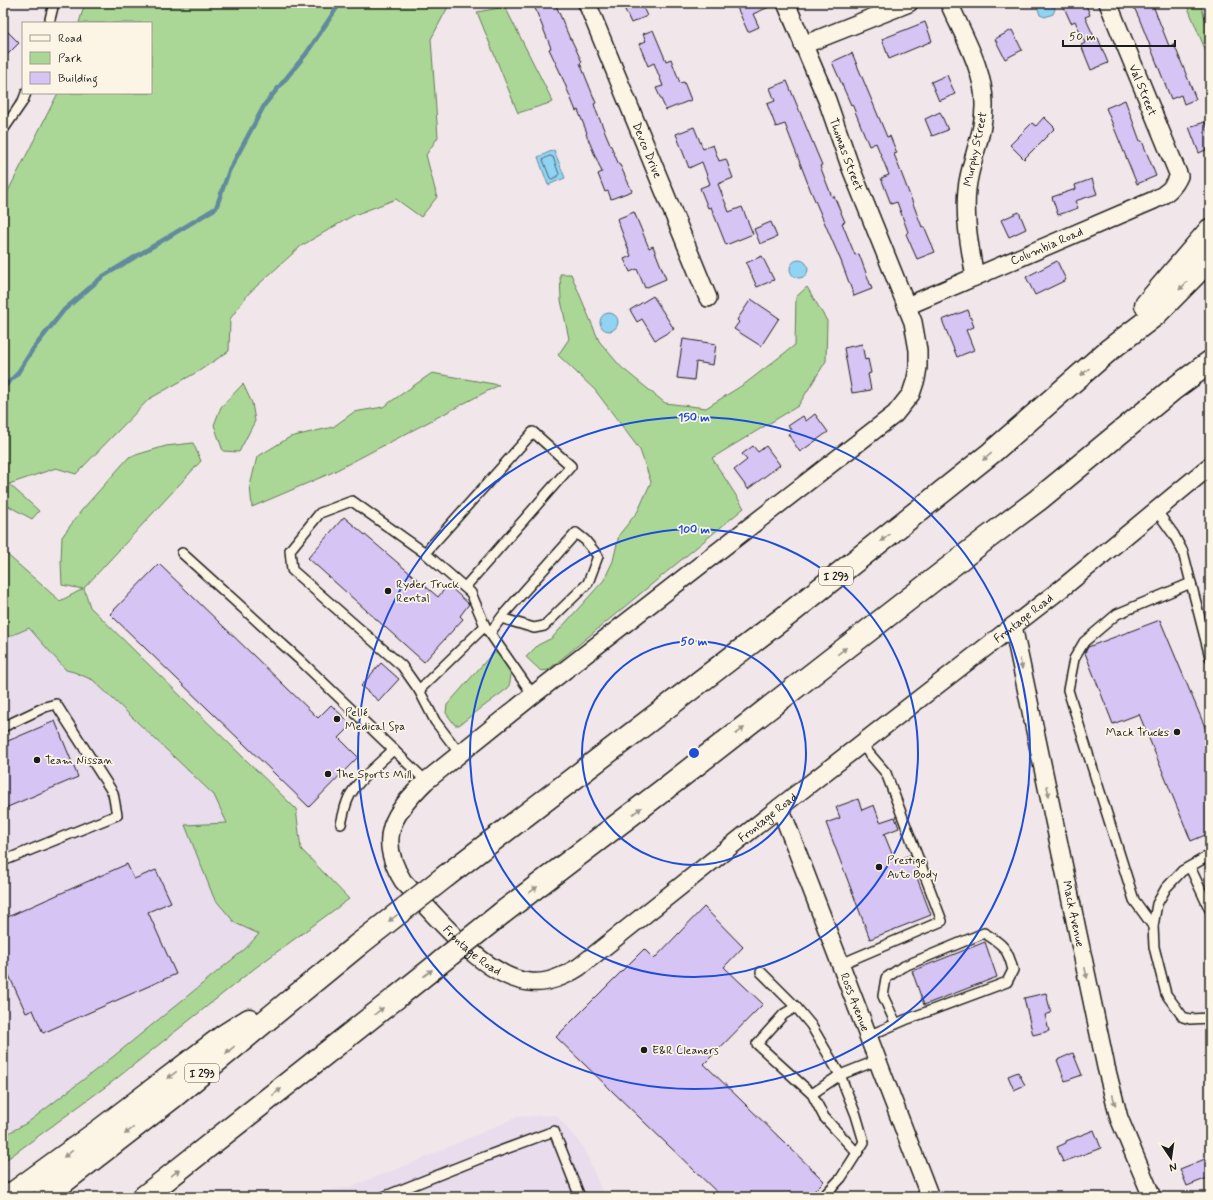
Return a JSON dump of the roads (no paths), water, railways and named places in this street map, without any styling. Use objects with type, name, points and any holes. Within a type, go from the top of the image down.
[{"type":"highway","points":[[1109,350],[1210,230]]},
{"type":"highway","name":"I 293","points":[[44,1197],[173,1097],[358,945],[790,613],[979,463],[1109,350],[1155,314],[1210,259]]},
{"type":"highway","points":[[1172,390],[1210,350]]},
{"type":"highway","points":[[144,1197],[441,963],[502,913],[1038,500],[1172,390],[1210,362]]},
{"type":"highway","points":[[8,1197],[100,1130],[225,1035],[320,976]]},
{"type":"street","name":"Devco Drive","points":[[587,3],[708,298]]},
{"type":"street","name":"Thomas Street","points":[[786,3],[826,100],[850,166],[908,306]]},
{"type":"street","points":[[803,44],[909,3]]},
{"type":"street","name":"Murphy Street","points":[[949,3],[977,68],[982,86],[984,103],[981,132],[967,188],[966,223],[975,277]]},
{"type":"street","name":"Val Street","points":[[1108,3],[1179,176]]},
{"type":"street","name":"Columbia Road","points":[[908,306],[1154,200],[1167,192],[1179,176]]},
{"type":"street","name":"Frontage Road","points":[[908,306],[916,336],[918,367],[911,394],[895,414],[533,695],[426,781],[413,794],[396,817],[391,831],[390,848],[397,872],[403,881],[455,937],[484,962],[508,977],[531,983],[557,978],[579,967],[780,807],[1066,586],[1210,466]]},
{"type":"street","name":"Mack Avenue","points":[[1013,626],[1106,1067],[1119,1118],[1152,1197]]},
{"type":"street","name":"Ross Avenue","points":[[780,807],[930,1197]]},
{"type":"lane","points":[[49,22],[54,3]]},
{"type":"lane","points":[[3,130],[23,101],[26,94]]},
{"type":"lane","points":[[425,553],[533,432],[571,466],[465,587]]},
{"type":"lane","points":[[460,754],[435,721],[419,690],[402,666],[292,570],[290,550],[320,513],[352,501],[425,553],[465,587],[471,593],[488,629],[533,695]]},
{"type":"lane","points":[[1156,510],[1169,526],[1182,552],[1210,657]]},
{"type":"lane","points":[[419,690],[501,618],[576,532],[585,540],[598,556],[588,583],[544,626],[534,628],[501,618]]},
{"type":"lane","points":[[182,553],[301,661],[426,781]]},
{"type":"lane","points":[[1153,926],[1134,900],[1068,690],[1074,659],[1084,642],[1117,614],[1191,583]]},
{"type":"lane","points":[[3,727],[45,707],[56,704],[113,793],[117,815],[3,861]]},
{"type":"lane","points":[[841,964],[942,921],[886,773],[861,744]]},
{"type":"lane","points":[[341,824],[351,792],[394,749]]},
{"type":"lane","points":[[1210,855],[1182,871],[1166,888],[1157,904],[1153,926],[1154,947],[1166,994],[1183,1017],[1190,1019],[1210,1018]]},
{"type":"lane","points":[[1190,867],[1210,910]]},
{"type":"lane","points":[[868,1036],[1007,982],[1013,970],[1009,954],[999,941],[984,934],[902,967],[886,978],[883,996],[896,1024]]},
{"type":"lane","points":[[761,972],[796,1007],[811,1025],[840,1075],[856,1115],[864,1142],[841,1178],[822,1197]]},
{"type":"lane","points":[[796,1007],[784,1014],[757,1044],[812,1094],[824,1117],[857,1153]]},
{"type":"lane","points":[[812,1094],[840,1075],[878,1060]]},
{"type":"lane","points":[[383,1197],[554,1131],[580,1197]]},
{"type":"water","points":[[1040,3],[1053,3],[1055,9],[1053,14],[1045,17],[1040,15],[1038,9]]},
{"type":"water","points":[[554,150],[565,178],[548,185],[538,157]]},
{"type":"water","points":[[795,260],[803,260],[808,265],[806,276],[803,278],[795,278],[790,273],[790,265]]},
{"type":"water","points":[[609,313],[616,315],[618,322],[616,329],[609,331],[602,329],[600,322],[602,315]]},
{"type":"waterway","points":[[3,388],[17,374],[33,349],[64,310],[102,277],[216,208],[229,171],[265,104],[306,54],[340,3]]},
{"type":"place","name":"Ryder Truck Rental","points":[[388,591]]},
{"type":"place","name":"Pellé Medical Spa","points":[[337,719]]},
{"type":"place","name":"Mack Trucks","points":[[1177,732]]},
{"type":"place","name":"Team Nissan","points":[[37,760]]},
{"type":"place","name":"The Sports Mill","points":[[328,774]]},
{"type":"place","name":"Prestige Auto Body","points":[[879,867]]},
{"type":"place","name":"E&R Cleaners","points":[[644,1050]]}]
